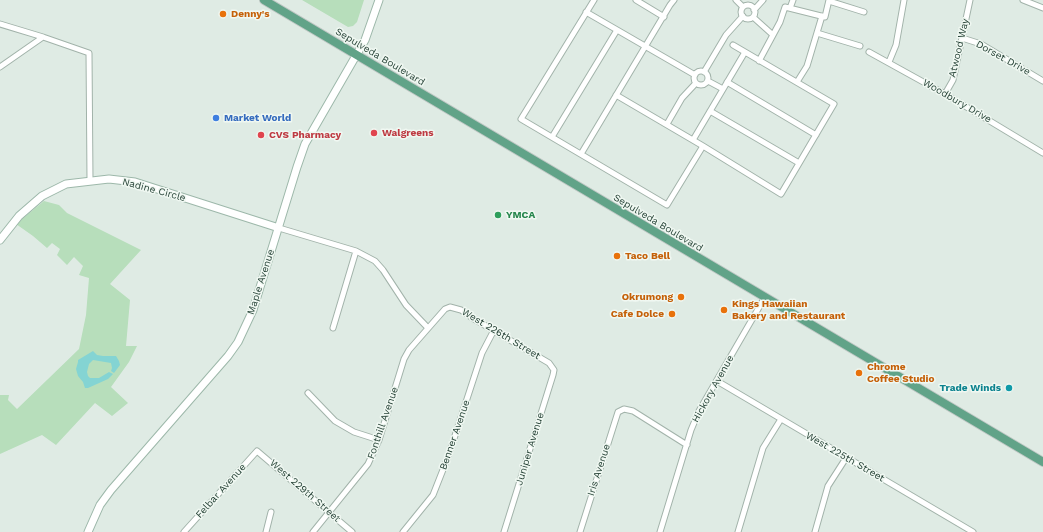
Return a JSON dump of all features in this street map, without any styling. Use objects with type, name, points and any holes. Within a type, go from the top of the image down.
[{"type":"main road","name":"Sepulveda Boulevard","points":[[264,0],[1043,462]]},
{"type":"street","name":"Maple Avenue","points":[[89,532],[100,505],[111,490],[228,356],[238,342],[253,310],[305,144],[366,37],[379,0]]},
{"type":"street","points":[[594,0],[521,119],[667,205],[703,146]]},
{"type":"street","points":[[636,0],[664,17]]},
{"type":"street","points":[[581,154],[674,0]]},
{"type":"street","points":[[736,0],[743,7]]},
{"type":"street","points":[[753,17],[755,12],[753,8],[755,0]]},
{"type":"street","points":[[753,8],[763,0]]},
{"type":"street","points":[[790,8],[793,0]]},
{"type":"street","points":[[797,82],[807,66],[822,16],[824,17],[829,0],[864,12]]},
{"type":"street","points":[[889,62],[896,45],[904,0]]},
{"type":"street","name":"Atwood Way","points":[[945,94],[953,80],[970,0]]},
{"type":"street","points":[[1023,0],[1043,8]]},
{"type":"street","points":[[743,7],[748,5],[753,8]]},
{"type":"street","points":[[759,61],[780,22],[785,6],[822,16]]},
{"type":"street","points":[[704,72],[726,35],[742,16],[741,12],[743,7]]},
{"type":"street","points":[[586,12],[695,75]]},
{"type":"street","points":[[742,16],[748,19],[753,17]]},
{"type":"street","points":[[753,17],[773,35]]},
{"type":"street","points":[[0,24],[89,53],[90,180]]},
{"type":"street","points":[[552,137],[617,30]]},
{"type":"street","points":[[817,33],[860,46]]},
{"type":"street","points":[[0,67],[43,38]]},
{"type":"street","name":"Dorset Drive","points":[[962,38],[981,44],[1043,81]]},
{"type":"street","points":[[616,95],[781,194],[834,104],[733,45]]},
{"type":"street","points":[[693,140],[745,52]]},
{"type":"street","name":"Woodbury Drive","points":[[869,52],[945,94],[1043,153]]},
{"type":"street","points":[[696,83],[694,80],[695,75],[699,71],[704,72],[708,76],[708,81]]},
{"type":"street","points":[[696,83],[704,85],[708,81]]},
{"type":"street","points":[[708,81],[723,89]]},
{"type":"street","points":[[727,82],[816,135]]},
{"type":"street","points":[[666,124],[682,98],[696,83]]},
{"type":"street","points":[[710,111],[799,163]]},
{"type":"street","name":"Nadine Circle","points":[[0,240],[19,216],[42,196],[66,184],[90,180],[109,179],[135,182],[279,228]]},
{"type":"street","points":[[279,228],[366,255],[375,261],[383,270],[406,305],[428,328]]},
{"type":"street","points":[[333,328],[356,252]]},
{"type":"street","name":"Hickory Avenue","points":[[660,532],[699,411],[765,297]]},
{"type":"street","name":"West 226th Street","points":[[428,328],[445,309],[450,307],[461,310],[549,363],[553,367]]},
{"type":"street","name":"Fonthill Avenue","points":[[313,532],[330,513],[368,464],[378,440],[404,359],[412,345],[428,328]]},
{"type":"street","name":"Benner Avenue","points":[[403,532],[433,495],[448,457],[482,353],[494,330]]},
{"type":"street","name":"Juniper Avenue","points":[[504,532],[553,375],[553,367]]},
{"type":"street","name":"West 225th Street","points":[[717,381],[973,532]]},
{"type":"street","points":[[308,393],[335,421],[354,432],[378,440]]},
{"type":"street","name":"Iris Avenue","points":[[580,532],[616,416],[621,410],[628,409],[633,411],[687,445]]},
{"type":"street","points":[[738,532],[763,448],[782,419]]},
{"type":"street","name":"West 229th Street","points":[[257,451],[352,532]]},
{"type":"street","name":"Felbar Avenue","points":[[184,532],[257,451]]},
{"type":"street","points":[[815,532],[828,486],[846,458]]},
{"type":"street","points":[[266,532],[271,512]]},
{"type":"green space","points":[[302,0],[364,0],[357,22],[353,26],[348,27]]},
{"type":"green space","points":[[44,201],[59,205],[67,213],[141,250],[110,284],[130,300],[126,346],[137,346],[129,362],[111,387],[128,403],[112,416],[95,403],[56,445],[42,435],[0,454],[0,395],[9,395],[8,400],[17,409],[79,349],[86,315],[89,278],[79,275],[83,266],[74,257],[67,265],[57,255],[60,249],[52,243],[47,248],[16,224]]},
{"type":"water","points":[[93,351],[97,355],[116,356],[120,365],[114,373],[111,371],[111,363],[93,360],[89,364],[87,372],[90,378],[99,378],[109,372],[113,374],[108,379],[85,388],[76,369],[78,360]]},
{"type":"place","name":"Denny's","points":[[223,14]]},
{"type":"place","name":"Market World","points":[[216,118]]},
{"type":"place","name":"Walgreens","points":[[374,133]]},
{"type":"place","name":"CVS Pharmacy","points":[[261,135]]},
{"type":"place","name":"YMCA","points":[[498,215]]},
{"type":"place","name":"Taco Bell","points":[[617,256]]},
{"type":"place","name":"Okrumong","points":[[681,297]]},
{"type":"place","name":"Kings Hawaiian Bakery and Restaurant","points":[[724,310]]},
{"type":"place","name":"Cafe Dolce","points":[[672,314]]},
{"type":"place","name":"Chrome Coffee Studio","points":[[859,373]]},
{"type":"place","name":"Trade Winds","points":[[1009,388]]}]
